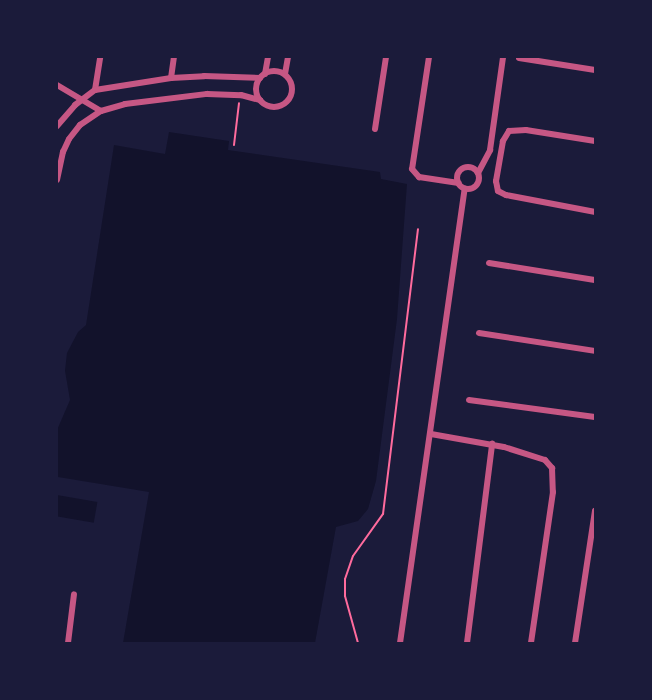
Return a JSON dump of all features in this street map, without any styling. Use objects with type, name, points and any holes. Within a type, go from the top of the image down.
[{"type":"street","points":[[95,90],[100,57]]},
{"type":"street","points":[[171,78],[174,57]]},
{"type":"street","points":[[260,100],[257,85],[268,57]]},
{"type":"street","points":[[285,74],[288,57]]},
{"type":"street","points":[[375,129],[387,57]]},
{"type":"street","points":[[429,57],[412,169],[419,177],[459,183],[465,189]]},
{"type":"street","points":[[465,189],[477,185],[478,173],[490,150],[503,57]]},
{"type":"street","points":[[519,58],[595,70]]},
{"type":"street","points":[[57,126],[82,99],[95,90],[171,78],[262,76],[275,71],[285,74],[291,83],[289,99],[275,106],[241,95],[207,94],[125,104],[100,111],[80,125],[69,138],[57,180]]},
{"type":"street","points":[[57,85],[100,111]]},
{"type":"street","points":[[595,141],[526,130],[509,131],[503,141],[496,181],[498,191],[506,195],[595,212]]},
{"type":"street","points":[[459,183],[458,175],[463,168],[472,168],[478,173]]},
{"type":"street","points":[[400,643],[465,189]]},
{"type":"street","points":[[489,263],[595,280]]},
{"type":"street","points":[[479,333],[595,351]]},
{"type":"street","points":[[469,400],[595,417]]},
{"type":"street","points":[[431,434],[492,444],[545,460],[552,468],[553,492],[531,643]]},
{"type":"street","points":[[467,643],[492,444]]},
{"type":"street","points":[[575,643],[595,510]]},
{"type":"street","points":[[68,643],[74,594]]},
{"type":"path","points":[[234,145],[241,95]]},
{"type":"path","points":[[358,643],[345,596],[345,579],[352,556],[383,514],[418,229]]},
{"type":"shaded area","points":[[169,132],[229,141],[228,150],[380,172],[381,179],[407,184],[397,319],[376,481],[368,509],[358,521],[336,527],[315,643],[123,643],[149,492],[58,477],[57,430],[70,400],[65,371],[67,353],[78,332],[86,325],[114,145],[165,154]]},
{"type":"shaded area","points":[[57,495],[97,502],[94,523],[57,516]]}]
